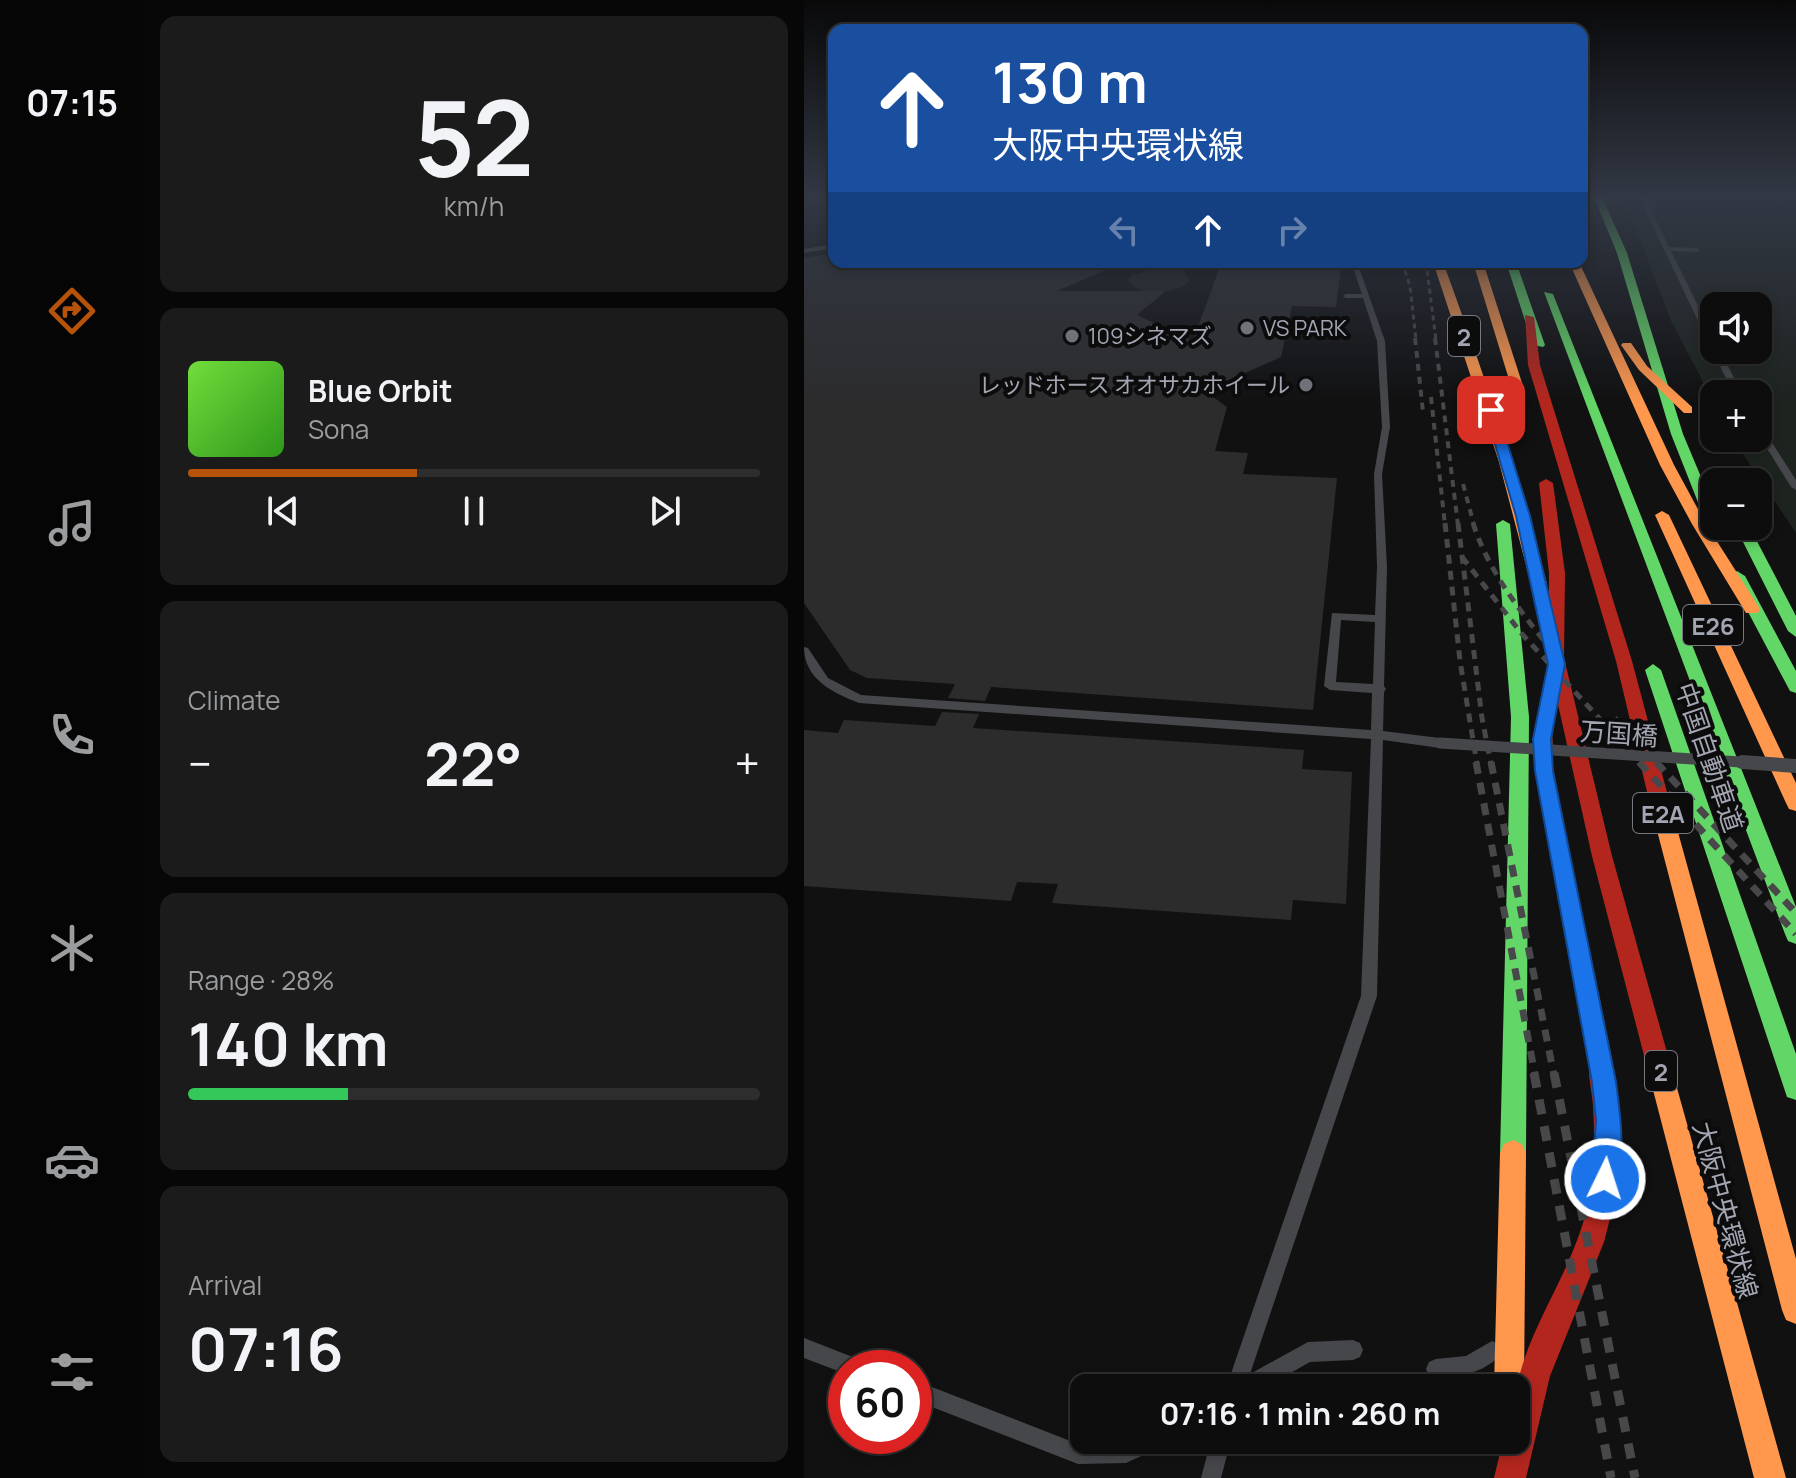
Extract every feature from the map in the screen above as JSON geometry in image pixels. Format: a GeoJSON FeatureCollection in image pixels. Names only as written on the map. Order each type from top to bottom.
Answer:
{"type":"FeatureCollection","features":[{"type":"Feature","properties":{"kind":"main road"},"geometry":{"type":"LineString","coordinates":[[1588,266],[1628,347],[1690,416],[1638,302]]}},
{"type":"Feature","properties":{"kind":"main road"},"geometry":{"type":"LineString","coordinates":[[1626,266],[1661,386],[1700,491]]}},
{"type":"Feature","properties":{"kind":"main road","name":"大阪中央環状線"},"geometry":{"type":"LineString","coordinates":[[1440,268],[1491,410],[1523,516],[1602,856],[1770,1478]]}},
{"type":"Feature","properties":{"kind":"main road"},"geometry":{"type":"LineString","coordinates":[[1480,268],[1522,401]]}},
{"type":"Feature","properties":{"kind":"main road","name":"E2A"},"geometry":{"type":"LineString","coordinates":[[1513,268],[1602,524]]}},
{"type":"Feature","properties":{"kind":"main road"},"geometry":{"type":"LineString","coordinates":[[1577,268],[1667,465],[1796,687]]}},
{"type":"Feature","properties":{"kind":"main road","name":"中国自動車道"},"geometry":{"type":"LineString","coordinates":[[1611,405],[1544,274],[1796,934]]}},
{"type":"Feature","properties":{"kind":"main road","name":"E2A"},"geometry":{"type":"LineString","coordinates":[[1529,317],[1534,365],[1624,661],[1706,983],[1796,1310]]}},
{"type":"Feature","properties":{"kind":"main road"},"geometry":{"type":"LineString","coordinates":[[1491,410],[1515,627],[1520,717],[1509,1374]]}},
{"type":"Feature","properties":{"kind":"main road"},"geometry":{"type":"LineString","coordinates":[[1508,1478],[1529,1392],[1548,1339],[1592,1240],[1607,1160],[1608,1120],[1604,1082],[1544,771],[1542,739],[1556,664],[1557,549],[1540,458]]}},
{"type":"Feature","properties":{"kind":"main road","name":"E26"},"geometry":{"type":"LineString","coordinates":[[1657,503],[1796,803]]}},
{"type":"Feature","properties":{"kind":"main road"},"geometry":{"type":"LineString","coordinates":[[1720,540],[1752,609]]}},
{"type":"Feature","properties":{"kind":"main road"},"geometry":{"type":"LineString","coordinates":[[1749,540],[1796,631]]}},
{"type":"Feature","properties":{"kind":"main road","name":"中国自動車道"},"geometry":{"type":"LineString","coordinates":[[1649,657],[1796,1088]]}},
{"type":"Feature","properties":{"kind":"main road"},"geometry":{"type":"LineString","coordinates":[[1508,1454],[1508,1478]]}},
{"type":"Feature","properties":{"kind":"lane"},"geometry":{"type":"LineString","coordinates":[[1677,266],[1700,316]]}},
{"type":"Feature","properties":{"kind":"lane"},"geometry":{"type":"LineString","coordinates":[[1241,1374],[1369,996],[1380,689],[1382,567],[1378,474],[1386,427],[1381,341],[1356,268]]}},
{"type":"Feature","properties":{"kind":"lane"},"geometry":{"type":"LineString","coordinates":[[1346,296],[1365,296]]}},
{"type":"Feature","properties":{"kind":"lane"},"geometry":{"type":"LineString","coordinates":[[1772,449],[1796,487]]}},
{"type":"Feature","properties":{"kind":"lane"},"geometry":{"type":"LineString","coordinates":[[1379,619],[1336,616],[1330,686],[1380,689]]}},
{"type":"Feature","properties":{"kind":"lane","name":"万国橋"},"geometry":{"type":"LineString","coordinates":[[804,651],[808,664],[824,681],[859,699],[1379,735],[1440,743],[1796,766]]}},
{"type":"Feature","properties":{"kind":"lane"},"geometry":{"type":"LineString","coordinates":[[1436,1369],[1468,1365],[1509,1340]]}},
{"type":"Feature","properties":{"kind":"lane"},"geometry":{"type":"LineString","coordinates":[[804,1348],[828,1357]]}},
{"type":"Feature","properties":{"kind":"lane"},"geometry":{"type":"LineString","coordinates":[[1270,1374],[1308,1352],[1353,1350]]}},
{"type":"Feature","properties":{"kind":"lane"},"geometry":{"type":"LineString","coordinates":[[932,1397],[1070,1451]]}},
{"type":"Feature","properties":{"kind":"lane"},"geometry":{"type":"LineString","coordinates":[[1211,1478],[1217,1454]]}},
{"type":"Feature","properties":{"kind":"shaded area"},"geometry":{"type":"Polygon","coordinates":[[[1650,266],[1796,266],[1796,533],[1772,497],[1772,468],[1752,468],[1741,452],[1772,452],[1772,380],[1702,380],[1671,321],[1650,266]]]}},
{"type":"Feature","properties":{"kind":"shaded area"},"geometry":{"type":"Polygon","coordinates":[[[1156,268],[1171,268],[1184,271],[1190,281],[1176,289],[1149,292],[1133,286],[1128,280],[1132,275],[1156,268]]]}},
{"type":"Feature","properties":{"kind":"building"},"geometry":{"type":"Polygon","coordinates":[[[804,266],[1110,268],[1057,291],[1166,291],[1137,315],[1193,341],[1220,268],[1341,268],[1336,307],[1292,306],[1281,357],[1205,391],[1227,407],[1215,451],[1248,453],[1243,474],[1337,478],[1313,710],[991,687],[985,701],[948,698],[955,684],[867,678],[850,670],[804,603],[804,266]]]}},
{"type":"Feature","properties":{"kind":"building"},"geometry":{"type":"Polygon","coordinates":[[[942,712],[979,714],[973,728],[1304,750],[1302,769],[1352,772],[1346,904],[1293,900],[1291,920],[1052,903],[1058,884],[1017,882],[1011,901],[804,886],[804,730],[838,733],[844,720],[935,726],[942,712]]]}},
{"type":"Feature","properties":{"kind":"railway"},"geometry":{"type":"LineString","coordinates":[[1404,268],[1410,286],[1416,340]]}},
{"type":"Feature","properties":{"kind":"railway"},"geometry":{"type":"LineString","coordinates":[[1427,268],[1436,340]]}},
{"type":"Feature","properties":{"kind":"railway"},"geometry":{"type":"LineString","coordinates":[[1415,338],[1423,412]]}},
{"type":"Feature","properties":{"kind":"railway"},"geometry":{"type":"LineString","coordinates":[[1435,338],[1458,525]]}},
{"type":"Feature","properties":{"kind":"railway"},"geometry":{"type":"LineString","coordinates":[[1431,397],[1445,525]]}},
{"type":"Feature","properties":{"kind":"railway"},"geometry":{"type":"LineString","coordinates":[[1463,484],[1474,525]]}},
{"type":"Feature","properties":{"kind":"railway"},"geometry":{"type":"LineString","coordinates":[[1445,523],[1460,661],[1477,764]]}},
{"type":"Feature","properties":{"kind":"railway"},"geometry":{"type":"LineString","coordinates":[[1458,523],[1462,557]]}},
{"type":"Feature","properties":{"kind":"railway"},"geometry":{"type":"LineString","coordinates":[[1473,523],[1496,573],[1550,648]]}},
{"type":"Feature","properties":{"kind":"railway"},"geometry":{"type":"LineString","coordinates":[[1462,557],[1522,634],[1641,764]]}},
{"type":"Feature","properties":{"kind":"railway"},"geometry":{"type":"LineString","coordinates":[[1462,557],[1482,718],[1491,764]]}},
{"type":"Feature","properties":{"kind":"railway"},"geometry":{"type":"LineString","coordinates":[[1615,718],[1658,764]]}},
{"type":"Feature","properties":{"kind":"railway"},"geometry":{"type":"LineString","coordinates":[[1476,762],[1535,1075]]}},
{"type":"Feature","properties":{"kind":"railway"},"geometry":{"type":"LineString","coordinates":[[1491,762],[1554,1075]]}},
{"type":"Feature","properties":{"kind":"railway"},"geometry":{"type":"LineString","coordinates":[[1639,762],[1796,934]]}},
{"type":"Feature","properties":{"kind":"railway"},"geometry":{"type":"LineString","coordinates":[[1656,762],[1796,913]]}},
{"type":"Feature","properties":{"kind":"railway"},"geometry":{"type":"LineString","coordinates":[[1534,1073],[1611,1478]]}},
{"type":"Feature","properties":{"kind":"railway"},"geometry":{"type":"LineString","coordinates":[[1554,1073],[1635,1478]]}},
{"type":"Feature","properties":{"kind":"traffic: fast"},"geometry":{"type":"LineString","coordinates":[[1626,266],[1677,434],[1700,491]]}},
{"type":"Feature","properties":{"kind":"traffic: fast"},"geometry":{"type":"LineString","coordinates":[[1513,268],[1539,345]]}},
{"type":"Feature","properties":{"kind":"traffic: fast"},"geometry":{"type":"LineString","coordinates":[[1548,294],[1796,934]]}},
{"type":"Feature","properties":{"kind":"traffic: fast"},"geometry":{"type":"LineString","coordinates":[[1503,524],[1520,717],[1513,1153]]}},
{"type":"Feature","properties":{"kind":"traffic: fast"},"geometry":{"type":"LineString","coordinates":[[1749,540],[1796,631]]}},
{"type":"Feature","properties":{"kind":"traffic: fast"},"geometry":{"type":"LineString","coordinates":[[1737,576],[1796,687]]}},
{"type":"Feature","properties":{"kind":"traffic: fast"},"geometry":{"type":"LineString","coordinates":[[1653,670],[1796,1088]]}},
{"type":"Feature","properties":{"kind":"traffic: slow"},"geometry":{"type":"LineString","coordinates":[[1440,268],[1506,462],[1539,584]]}},
{"type":"Feature","properties":{"kind":"traffic: slow"},"geometry":{"type":"LineString","coordinates":[[1480,268],[1517,386]]}},
{"type":"Feature","properties":{"kind":"traffic: slow"},"geometry":{"type":"LineString","coordinates":[[1577,268],[1667,465],[1699,524],[1752,609]]}},
{"type":"Feature","properties":{"kind":"traffic: slow"},"geometry":{"type":"LineString","coordinates":[[1627,345],[1643,368],[1688,410]]}},
{"type":"Feature","properties":{"kind":"traffic: slow"},"geometry":{"type":"LineString","coordinates":[[1662,515],[1796,803]]}},
{"type":"Feature","properties":{"kind":"traffic: slow"},"geometry":{"type":"LineString","coordinates":[[1543,729],[1544,771],[1600,1060]]}},
{"type":"Feature","properties":{"kind":"traffic: slow"},"geometry":{"type":"LineString","coordinates":[[1658,796],[1796,1310]]}},
{"type":"Feature","properties":{"kind":"traffic: slow"},"geometry":{"type":"LineString","coordinates":[[1658,1063],[1770,1478]]}},
{"type":"Feature","properties":{"kind":"traffic: slow"},"geometry":{"type":"LineString","coordinates":[[1509,1374],[1513,1153]]}},
{"type":"Feature","properties":{"kind":"traffic: jam"},"geometry":{"type":"LineString","coordinates":[[1529,317],[1534,365],[1624,661],[1658,796]]}},
{"type":"Feature","properties":{"kind":"traffic: jam"},"geometry":{"type":"LineString","coordinates":[[1546,483],[1557,573],[1556,664]]}},
{"type":"Feature","properties":{"kind":"traffic: jam"},"geometry":{"type":"LineString","coordinates":[[1539,584],[1602,856],[1658,1063]]}},
{"type":"Feature","properties":{"kind":"traffic: jam"},"geometry":{"type":"LineString","coordinates":[[1510,1478],[1541,1360],[1591,1242],[1602,1199],[1607,1128],[1600,1060]]}},
{"type":"Feature","properties":{"kind":"place","name":"VS PARK"},"geometry":{"type":"Point","coordinates":[1247,328]}},
{"type":"Feature","properties":{"kind":"place","name":"109シネマズ"},"geometry":{"type":"Point","coordinates":[1072,336]}},
{"type":"Feature","properties":{"kind":"place","name":"レッドホース オオサカホイール"},"geometry":{"type":"Point","coordinates":[1306,385]}},
{"type":"Feature","properties":{"kind":"route"},"geometry":{"type":"LineString","coordinates":[[1491,410],[1523,516],[1556,664],[1542,739],[1544,771],[1604,1082],[1608,1120],[1605,1179]]}}]}
